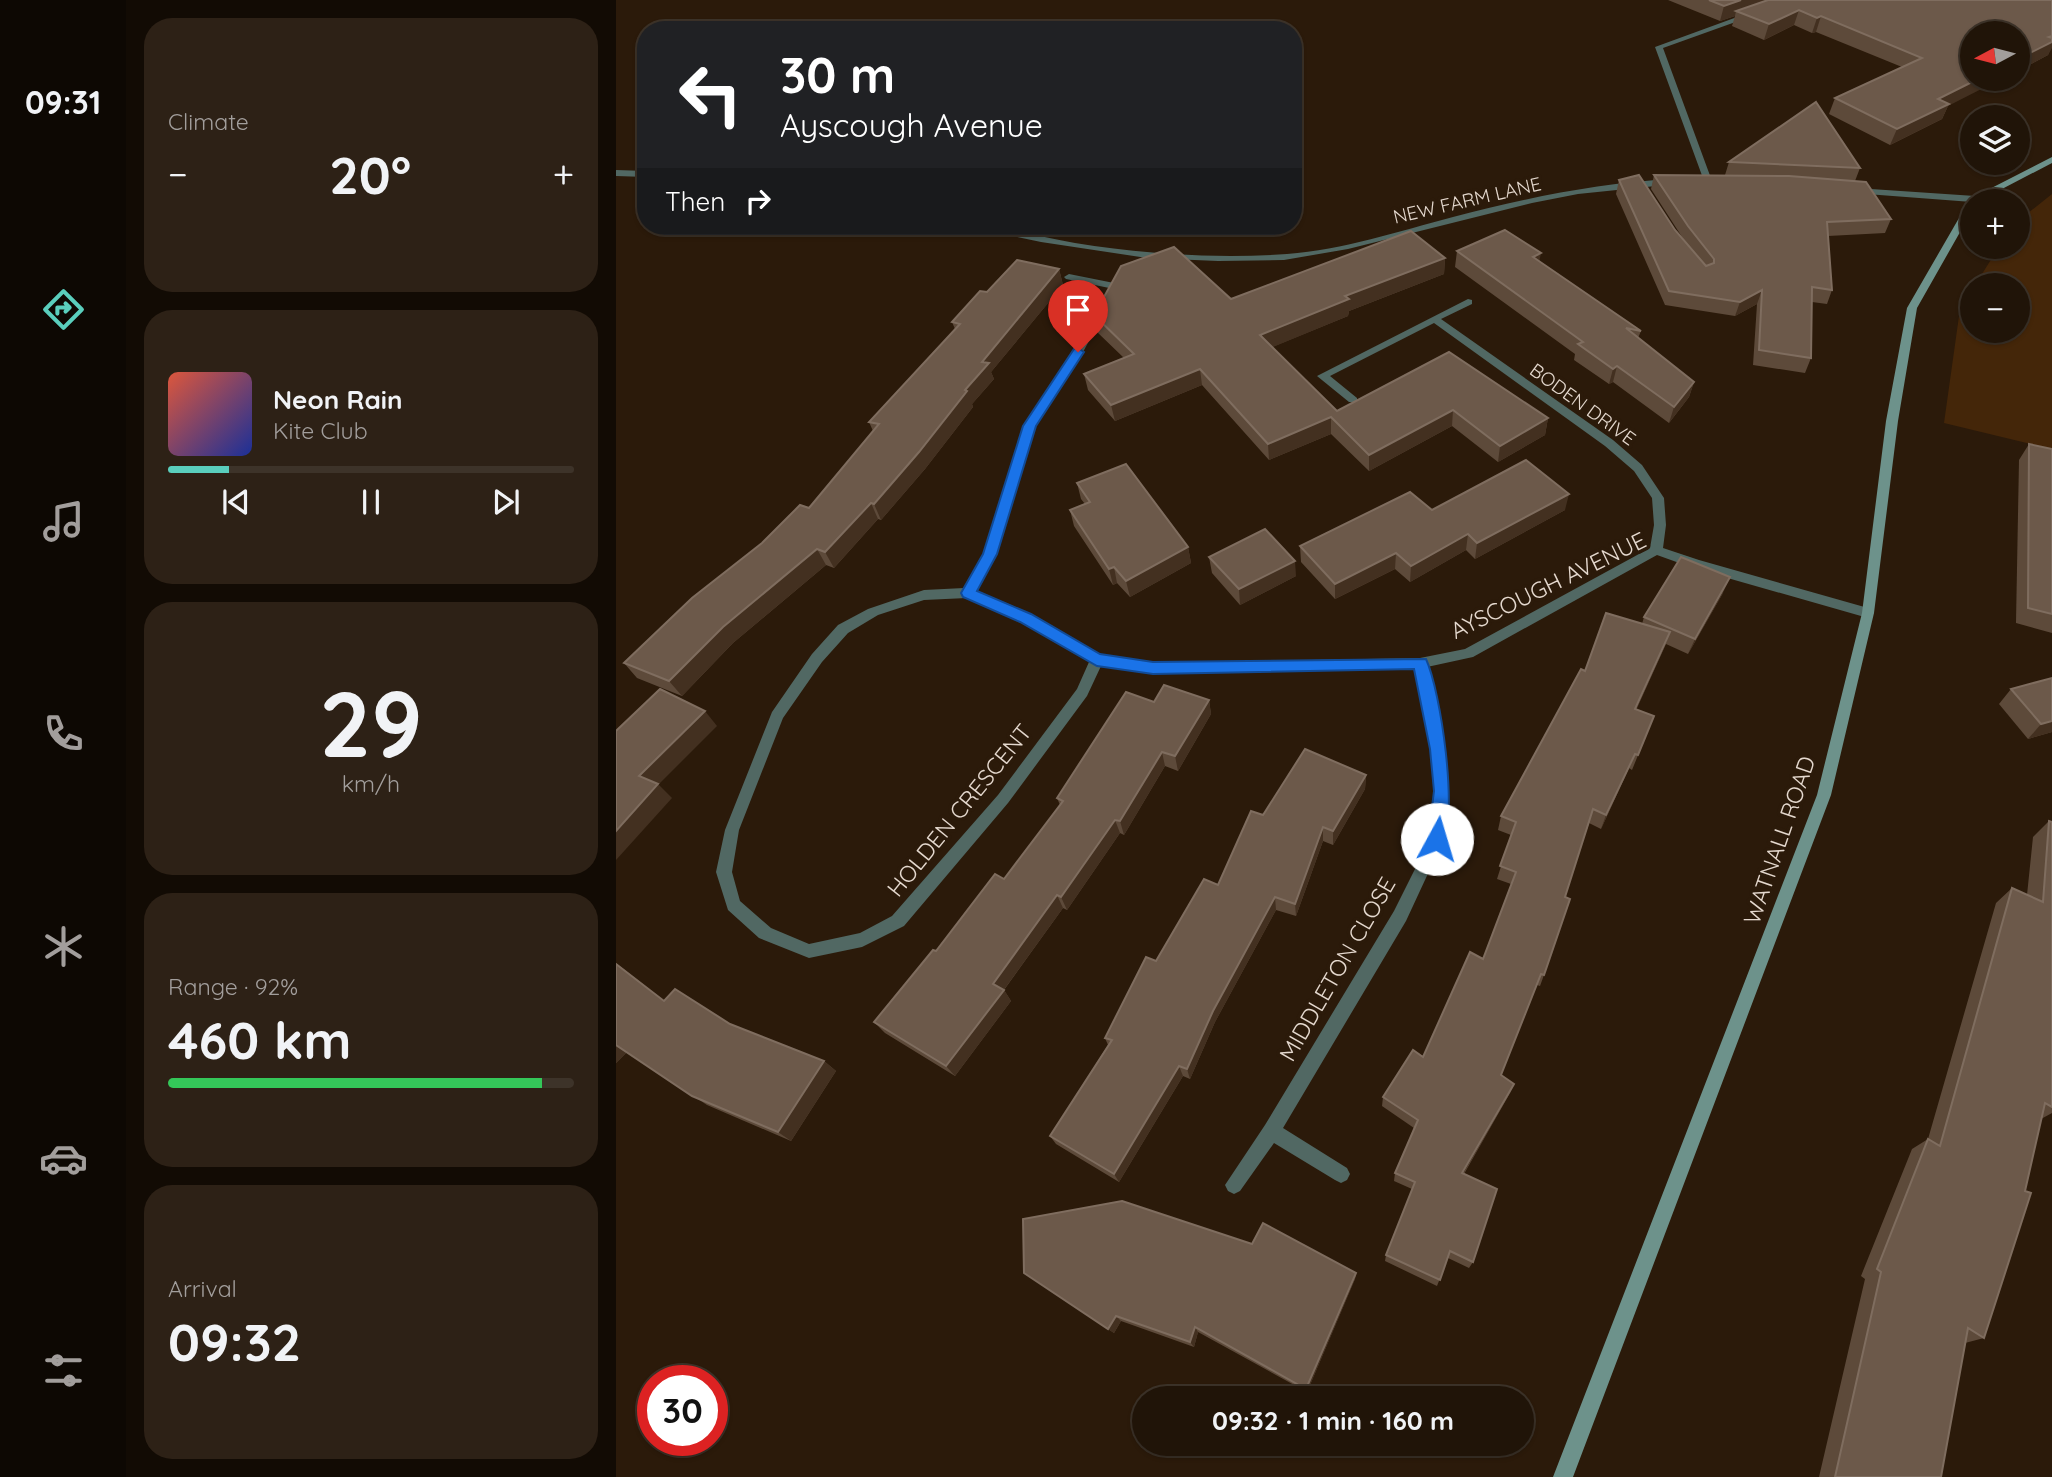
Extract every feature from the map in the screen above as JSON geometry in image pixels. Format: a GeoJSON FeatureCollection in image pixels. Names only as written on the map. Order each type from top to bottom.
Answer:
{"type":"FeatureCollection","features":[{"type":"Feature","properties":{"kind":"main road"},"geometry":{"type":"LineString","coordinates":[[1996,189],[2052,160]]}},
{"type":"Feature","properties":{"kind":"main road","name":"WATNALL ROAD"},"geometry":{"type":"LineString","coordinates":[[1563,1477],[1824,795],[1868,613],[1892,421],[1913,308],[1960,224]]}},
{"type":"Feature","properties":{"kind":"street"},"geometry":{"type":"LineString","coordinates":[[1708,181],[1659,47],[1757,13]]}},
{"type":"Feature","properties":{"kind":"street"},"geometry":{"type":"LineString","coordinates":[[616,173],[637,174]]}},
{"type":"Feature","properties":{"kind":"street"},"geometry":{"type":"LineString","coordinates":[[1694,181],[1721,182]]}},
{"type":"Feature","properties":{"kind":"street"},"geometry":{"type":"LineString","coordinates":[[1639,182],[1646,192]]}},
{"type":"Feature","properties":{"kind":"street","name":"NEW FARM LANE"},"geometry":{"type":"LineString","coordinates":[[1015,235],[1069,246],[1154,256],[1215,259],[1300,256],[1594,187],[1639,182],[1681,182]]}},
{"type":"Feature","properties":{"kind":"street"},"geometry":{"type":"LineString","coordinates":[[1841,190],[1960,200]]}},
{"type":"Feature","properties":{"kind":"street"},"geometry":{"type":"LineString","coordinates":[[968,593],[990,554],[1030,426],[1078,352],[1116,282],[1069,277]]}},
{"type":"Feature","properties":{"kind":"street"},"geometry":{"type":"LineString","coordinates":[[1353,400],[1321,376],[1468,302]]}},
{"type":"Feature","properties":{"kind":"street","name":"BODEN DRIVE"},"geometry":{"type":"LineString","coordinates":[[1434,319],[1609,443],[1638,468],[1658,498],[1660,525],[1656,550]]}},
{"type":"Feature","properties":{"kind":"street","name":"AYSCOUGH AVENUE"},"geometry":{"type":"LineString","coordinates":[[968,593],[1026,618],[1097,660],[1153,668],[1420,663],[1468,653],[1656,550],[1868,613]]}},
{"type":"Feature","properties":{"kind":"street","name":"HOLDEN CRESCENT"},"geometry":{"type":"LineString","coordinates":[[968,593],[924,595],[873,612],[843,629],[817,658],[777,716],[732,830],[724,872],[733,905],[765,933],[809,951],[862,940],[898,921],[1003,799],[1082,692],[1097,660]]}},
{"type":"Feature","properties":{"kind":"street","name":"MIDDLETON CLOSE"},"geometry":{"type":"LineString","coordinates":[[1234,1185],[1271,1130],[1400,916],[1437,839],[1442,791],[1438,749],[1420,663]]}},
{"type":"Feature","properties":{"kind":"street"},"geometry":{"type":"LineString","coordinates":[[1271,1130],[1341,1174]]}},
{"type":"Feature","properties":{"kind":"shaded area"},"geometry":{"type":"Polygon","coordinates":[[[2052,194],[2052,449],[1944,423],[1960,309],[1960,343],[2030,343],[2030,273],[1983,273],[1991,259],[2030,259],[2030,211],[2052,194]]]}},
{"type":"Feature","properties":{"kind":"building"},"geometry":{"type":"Polygon","coordinates":[[[1709,0],[1741,0],[1724,6],[1709,0]]]}},
{"type":"Feature","properties":{"kind":"building"},"geometry":{"type":"Polygon","coordinates":[[[1768,0],[2052,0],[2052,36],[2049,37],[2052,42],[2030,53],[2030,21],[1960,21],[1960,88],[1938,99],[1949,104],[1897,129],[1835,98],[1922,58],[1821,16],[1817,18],[1799,10],[1769,24],[1736,11],[1768,0]]]}},
{"type":"Feature","properties":{"kind":"building"},"geometry":{"type":"Polygon","coordinates":[[[1816,102],[1860,168],[1729,162],[1816,102]]]}},
{"type":"Feature","properties":{"kind":"building"},"geometry":{"type":"Polygon","coordinates":[[[1639,175],[1675,230],[1706,266],[1714,263],[1714,259],[1654,175],[1789,176],[1866,182],[1891,219],[1827,222],[1832,290],[1812,287],[1811,358],[1759,350],[1762,290],[1740,302],[1669,291],[1619,180],[1639,175]]]}},
{"type":"Feature","properties":{"kind":"building"},"geometry":{"type":"Polygon","coordinates":[[[1505,230],[1541,253],[1533,257],[1641,331],[1626,328],[1694,382],[1674,407],[1617,366],[1613,369],[1578,344],[1583,342],[1457,251],[1505,230]]]}},
{"type":"Feature","properties":{"kind":"building"},"geometry":{"type":"Polygon","coordinates":[[[1411,231],[1445,258],[1345,296],[1349,299],[1260,335],[1337,411],[1449,352],[1548,418],[1500,446],[1453,410],[1369,455],[1331,417],[1268,444],[1200,369],[1111,405],[1084,374],[1134,354],[1094,315],[1121,266],[1174,247],[1231,299],[1411,231]]]}},
{"type":"Feature","properties":{"kind":"building"},"geometry":{"type":"Polygon","coordinates":[[[1017,260],[1059,269],[982,362],[989,363],[965,390],[967,391],[919,452],[874,504],[871,503],[825,552],[817,549],[723,627],[669,681],[624,663],[692,598],[762,543],[800,505],[809,508],[879,424],[869,422],[960,324],[952,322],[980,291],[987,292],[1017,260]]]}},
{"type":"Feature","properties":{"kind":"building"},"geometry":{"type":"Polygon","coordinates":[[[2029,444],[2052,449],[2052,614],[2028,608],[2029,444]]]}},
{"type":"Feature","properties":{"kind":"building"},"geometry":{"type":"Polygon","coordinates":[[[1526,460],[1569,494],[1477,543],[1468,534],[1411,566],[1396,553],[1335,584],[1300,546],[1410,492],[1432,510],[1526,460]]]}},
{"type":"Feature","properties":{"kind":"building"},"geometry":{"type":"Polygon","coordinates":[[[1126,464],[1188,547],[1126,581],[1114,567],[1109,569],[1070,510],[1090,502],[1077,483],[1126,464]]]}},
{"type":"Feature","properties":{"kind":"building"},"geometry":{"type":"Polygon","coordinates":[[[1265,529],[1295,561],[1239,589],[1209,557],[1265,529]]]}},
{"type":"Feature","properties":{"kind":"building"},"geometry":{"type":"Polygon","coordinates":[[[1681,557],[1730,577],[1695,639],[1644,617],[1681,557]]]}},
{"type":"Feature","properties":{"kind":"building"},"geometry":{"type":"Polygon","coordinates":[[[1606,613],[1670,632],[1635,709],[1654,716],[1638,755],[1635,754],[1606,815],[1593,809],[1565,897],[1570,899],[1544,975],[1541,974],[1501,1075],[1514,1084],[1462,1173],[1497,1189],[1473,1262],[1450,1251],[1440,1280],[1386,1255],[1415,1182],[1395,1173],[1418,1120],[1383,1097],[1413,1050],[1423,1057],[1470,952],[1483,959],[1516,872],[1500,866],[1516,822],[1501,816],[1581,669],[1585,671],[1606,613]]]}},
{"type":"Feature","properties":{"kind":"building"},"geometry":{"type":"Polygon","coordinates":[[[2052,678],[2052,721],[2041,724],[2011,689],[2052,678]]]}},
{"type":"Feature","properties":{"kind":"building"},"geometry":{"type":"Polygon","coordinates":[[[1164,685],[1209,700],[1175,756],[1162,752],[1120,821],[1115,820],[1061,897],[1057,895],[993,984],[1004,990],[946,1066],[874,1022],[933,950],[936,951],[995,874],[1004,879],[1063,801],[1057,798],[1126,692],[1154,702],[1164,685]]]}},
{"type":"Feature","properties":{"kind":"building"},"geometry":{"type":"Polygon","coordinates":[[[660,689],[705,711],[639,776],[658,784],[616,831],[616,731],[660,689]]]}},
{"type":"Feature","properties":{"kind":"building"},"geometry":{"type":"Polygon","coordinates":[[[1305,749],[1366,775],[1333,831],[1323,827],[1295,904],[1275,897],[1213,1011],[1187,1069],[1179,1066],[1114,1174],[1050,1136],[1112,1040],[1105,1038],[1146,957],[1156,961],[1204,879],[1218,885],[1251,811],[1263,815],[1305,749]]]}},
{"type":"Feature","properties":{"kind":"building"},"geometry":{"type":"Polygon","coordinates":[[[2049,821],[2052,822],[2052,1107],[2045,1103],[2025,1191],[2031,1193],[1984,1338],[1968,1328],[1941,1477],[1835,1477],[1881,1272],[1877,1269],[1928,1139],[1940,1146],[2012,888],[2043,902],[2049,821]]]}},
{"type":"Feature","properties":{"kind":"building"},"geometry":{"type":"Polygon","coordinates":[[[616,964],[664,1001],[675,989],[730,1024],[824,1061],[778,1132],[692,1096],[616,1045],[616,964]]]}},
{"type":"Feature","properties":{"kind":"building"},"geometry":{"type":"Polygon","coordinates":[[[1122,1201],[1252,1244],[1263,1223],[1356,1273],[1307,1386],[1301,1386],[1195,1327],[1190,1342],[1116,1316],[1108,1329],[1024,1273],[1023,1219],[1122,1201]]]}},
{"type":"Feature","properties":{"kind":"route"},"geometry":{"type":"LineString","coordinates":[[1078,352],[1030,426],[990,554],[968,593],[1046,628],[1097,660],[1153,668],[1276,668],[1420,663],[1438,749],[1442,791],[1437,839]]}}]}
